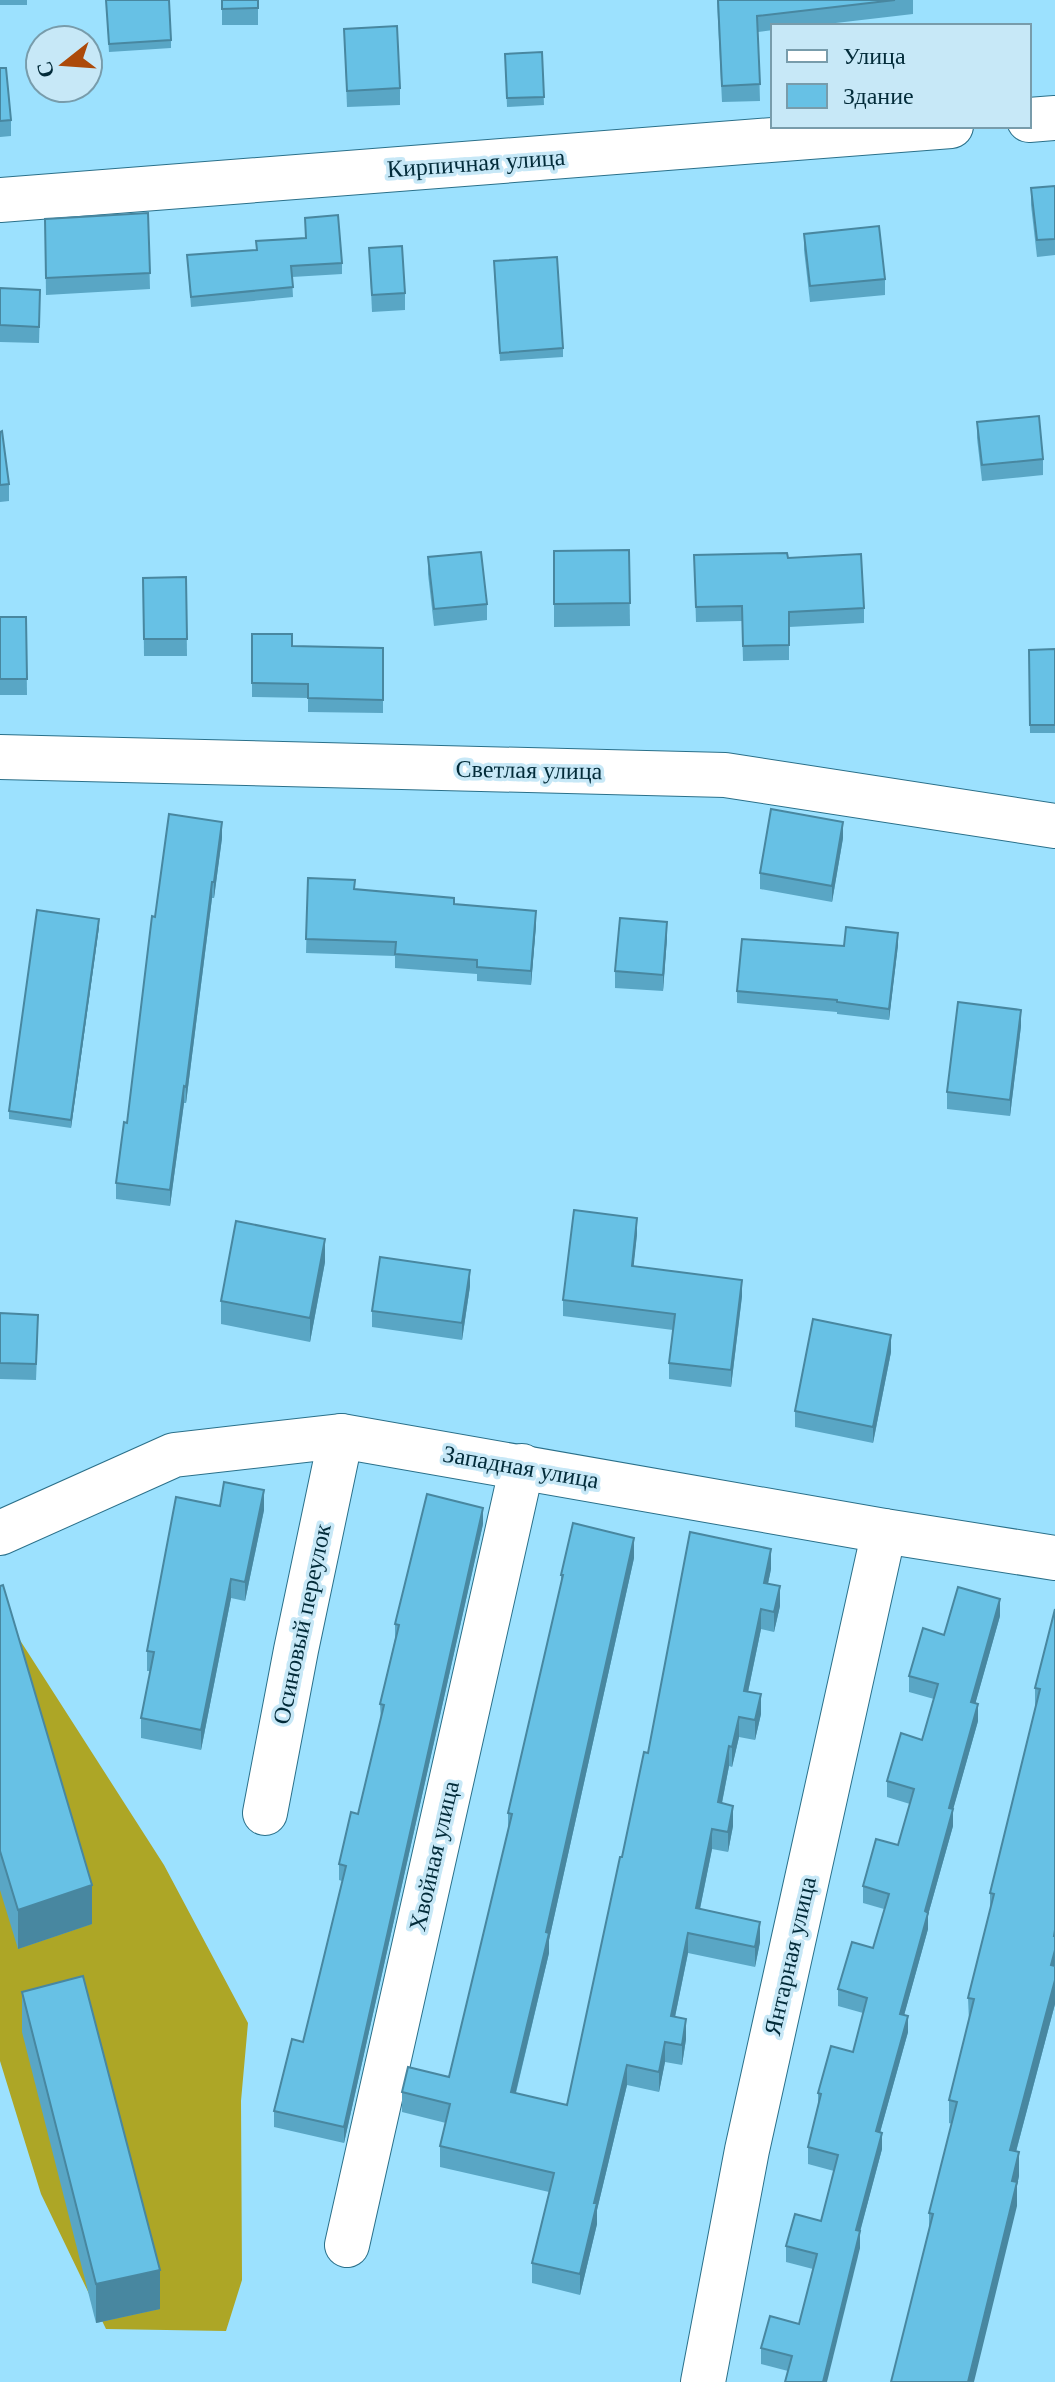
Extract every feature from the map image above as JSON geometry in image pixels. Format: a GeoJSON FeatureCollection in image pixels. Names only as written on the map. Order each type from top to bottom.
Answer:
{"type":"FeatureCollection","features":[{"type":"Feature","properties":{"kind":"street"},"geometry":{"type":"LineString","coordinates":[[1031,120],[1055,118]]}},
{"type":"Feature","properties":{"kind":"street","name":"Кирпичная улица"},"geometry":{"type":"LineString","coordinates":[[0,200],[925,128]]}},
{"type":"Feature","properties":{"kind":"street","name":"Светлая улица"},"geometry":{"type":"LineString","coordinates":[[0,757],[725,775],[1055,826]]}},
{"type":"Feature","properties":{"kind":"street","name":"Западная улица"},"geometry":{"type":"LineString","coordinates":[[0,1533],[174,1455],[341,1436],[1055,1558]]}},
{"type":"Feature","properties":{"kind":"street","name":"Осиновый переулок"},"geometry":{"type":"LineString","coordinates":[[265,1813],[341,1436]]}},
{"type":"Feature","properties":{"kind":"street","name":"Хвойная улица"},"geometry":{"type":"LineString","coordinates":[[347,2245],[522,1466]]}},
{"type":"Feature","properties":{"kind":"street","name":"Янтарная улица"},"geometry":{"type":"LineString","coordinates":[[703,2382],[747,2150],[884,1531]]}},
{"type":"Feature","properties":{"kind":"shaded area"},"geometry":{"type":"Polygon","coordinates":[[[0,1609],[164,1865],[248,2023],[241,2101],[242,2280],[226,2331],[106,2329],[41,2194],[0,2061],[0,1609]]]}},
{"type":"Feature","properties":{"kind":"building"},"geometry":{"type":"Polygon","coordinates":[[[106,0],[169,0],[171,40],[109,44],[106,0]]]}},
{"type":"Feature","properties":{"kind":"building"},"geometry":{"type":"Polygon","coordinates":[[[222,0],[258,0],[258,8],[222,9],[222,0]]]}},
{"type":"Feature","properties":{"kind":"building"},"geometry":{"type":"Polygon","coordinates":[[[718,0],[895,0],[757,16],[760,84],[722,86],[718,0]]]}},
{"type":"Feature","properties":{"kind":"building"},"geometry":{"type":"Polygon","coordinates":[[[397,26],[400,88],[347,91],[344,29],[397,26]]]}},
{"type":"Feature","properties":{"kind":"building"},"geometry":{"type":"Polygon","coordinates":[[[542,52],[544,97],[507,98],[505,54],[542,52]]]}},
{"type":"Feature","properties":{"kind":"building"},"geometry":{"type":"Polygon","coordinates":[[[0,68],[6,68],[11,120],[0,121],[0,68]]]}},
{"type":"Feature","properties":{"kind":"building"},"geometry":{"type":"Polygon","coordinates":[[[1055,186],[1055,239],[1037,240],[1031,188],[1055,186]]]}},
{"type":"Feature","properties":{"kind":"building"},"geometry":{"type":"Polygon","coordinates":[[[148,213],[150,273],[46,278],[45,219],[148,213]]]}},
{"type":"Feature","properties":{"kind":"building"},"geometry":{"type":"Polygon","coordinates":[[[338,215],[342,263],[291,266],[293,287],[191,297],[187,255],[257,250],[256,241],[306,238],[305,218],[338,215]]]}},
{"type":"Feature","properties":{"kind":"building"},"geometry":{"type":"Polygon","coordinates":[[[879,226],[885,279],[810,286],[804,234],[879,226]]]}},
{"type":"Feature","properties":{"kind":"building"},"geometry":{"type":"Polygon","coordinates":[[[402,246],[405,293],[372,295],[369,248],[402,246]]]}},
{"type":"Feature","properties":{"kind":"building"},"geometry":{"type":"Polygon","coordinates":[[[557,257],[563,348],[500,353],[494,261],[557,257]]]}},
{"type":"Feature","properties":{"kind":"building"},"geometry":{"type":"Polygon","coordinates":[[[0,288],[40,290],[39,327],[0,325],[0,288]]]}},
{"type":"Feature","properties":{"kind":"building"},"geometry":{"type":"Polygon","coordinates":[[[1039,416],[1043,459],[982,465],[977,422],[1039,416]]]}},
{"type":"Feature","properties":{"kind":"building"},"geometry":{"type":"Polygon","coordinates":[[[0,432],[9,484],[0,485],[0,432]]]}},
{"type":"Feature","properties":{"kind":"building"},"geometry":{"type":"Polygon","coordinates":[[[629,550],[630,603],[554,604],[554,551],[629,550]]]}},
{"type":"Feature","properties":{"kind":"building"},"geometry":{"type":"Polygon","coordinates":[[[481,552],[487,604],[434,609],[428,557],[481,552]]]}},
{"type":"Feature","properties":{"kind":"building"},"geometry":{"type":"Polygon","coordinates":[[[787,553],[788,558],[861,554],[864,608],[789,612],[789,645],[743,646],[742,606],[696,607],[694,555],[787,553]]]}},
{"type":"Feature","properties":{"kind":"building"},"geometry":{"type":"Polygon","coordinates":[[[186,577],[187,639],[144,639],[143,578],[186,577]]]}},
{"type":"Feature","properties":{"kind":"building"},"geometry":{"type":"Polygon","coordinates":[[[0,617],[26,617],[27,679],[0,679],[0,617]]]}},
{"type":"Feature","properties":{"kind":"building"},"geometry":{"type":"Polygon","coordinates":[[[252,634],[292,634],[292,646],[383,648],[383,700],[308,698],[308,684],[252,683],[252,634]]]}},
{"type":"Feature","properties":{"kind":"building"},"geometry":{"type":"Polygon","coordinates":[[[1055,649],[1055,725],[1030,725],[1029,650],[1055,649]]]}},
{"type":"Feature","properties":{"kind":"building"},"geometry":{"type":"Polygon","coordinates":[[[771,809],[843,822],[832,886],[760,873],[771,809]]]}},
{"type":"Feature","properties":{"kind":"building"},"geometry":{"type":"Polygon","coordinates":[[[169,814],[222,822],[170,1190],[116,1183],[169,814]]]}},
{"type":"Feature","properties":{"kind":"building"},"geometry":{"type":"Polygon","coordinates":[[[308,878],[355,880],[354,889],[454,898],[454,904],[536,911],[531,971],[477,967],[477,960],[395,954],[396,942],[306,939],[308,878]]]}},
{"type":"Feature","properties":{"kind":"building"},"geometry":{"type":"Polygon","coordinates":[[[37,910],[99,919],[71,1120],[9,1111],[37,910]]]}},
{"type":"Feature","properties":{"kind":"building"},"geometry":{"type":"Polygon","coordinates":[[[620,918],[667,922],[663,975],[615,971],[620,918]]]}},
{"type":"Feature","properties":{"kind":"building"},"geometry":{"type":"Polygon","coordinates":[[[846,927],[898,933],[889,1009],[837,1000],[737,991],[742,939],[844,946],[846,927]]]}},
{"type":"Feature","properties":{"kind":"building"},"geometry":{"type":"Polygon","coordinates":[[[958,1002],[1021,1010],[1010,1100],[947,1092],[958,1002]]]}},
{"type":"Feature","properties":{"kind":"building"},"geometry":{"type":"Polygon","coordinates":[[[574,1210],[637,1218],[632,1266],[742,1280],[731,1370],[669,1363],[675,1314],[563,1300],[574,1210]]]}},
{"type":"Feature","properties":{"kind":"building"},"geometry":{"type":"Polygon","coordinates":[[[236,1221],[325,1239],[310,1318],[221,1301],[236,1221]]]}},
{"type":"Feature","properties":{"kind":"building"},"geometry":{"type":"Polygon","coordinates":[[[380,1257],[470,1270],[462,1323],[372,1311],[380,1257]]]}},
{"type":"Feature","properties":{"kind":"building"},"geometry":{"type":"Polygon","coordinates":[[[0,1313],[38,1315],[36,1364],[0,1363],[0,1313]]]}},
{"type":"Feature","properties":{"kind":"building"},"geometry":{"type":"Polygon","coordinates":[[[813,1319],[891,1335],[873,1427],[795,1411],[813,1319]]]}},
{"type":"Feature","properties":{"kind":"building"},"geometry":{"type":"Polygon","coordinates":[[[224,1482],[264,1490],[245,1582],[231,1579],[201,1730],[141,1718],[154,1652],[147,1651],[176,1497],[220,1506],[224,1482]]]}},
{"type":"Feature","properties":{"kind":"building"},"geometry":{"type":"Polygon","coordinates":[[[427,1494],[483,1508],[344,2127],[274,2111],[292,2039],[303,2042],[346,1866],[339,1864],[351,1812],[358,1814],[384,1705],[380,1704],[399,1625],[395,1624],[427,1494]]]}},
{"type":"Feature","properties":{"kind":"building"},"geometry":{"type":"Polygon","coordinates":[[[573,1523],[634,1538],[546,1932],[549,1933],[511,2092],[567,2105],[644,1752],[648,1753],[690,1532],[771,1549],[764,1583],[780,1586],[774,1612],[761,1609],[744,1691],[761,1694],[755,1720],[739,1717],[732,1747],[729,1746],[718,1802],[733,1806],[728,1832],[712,1829],[696,1908],[760,1922],[755,1947],[688,1933],[671,2016],[686,2019],[682,2045],[665,2042],[659,2072],[627,2065],[580,2274],[532,2263],[554,2173],[440,2146],[450,2104],[402,2092],[408,2067],[449,2077],[512,1814],[508,1813],[573,1523]]]}},
{"type":"Feature","properties":{"kind":"building"},"geometry":{"type":"Polygon","coordinates":[[[3,1585],[92,1885],[18,1910],[0,1851],[0,1586],[3,1585]]]}},
{"type":"Feature","properties":{"kind":"building"},"geometry":{"type":"Polygon","coordinates":[[[958,1587],[1000,1599],[971,1702],[978,1704],[949,1808],[953,1809],[900,2014],[908,2016],[876,2131],[882,2133],[856,2230],[860,2231],[823,2382],[785,2382],[792,2356],[761,2348],[770,2316],[799,2324],[817,2254],[786,2246],[795,2214],[821,2221],[838,2155],[808,2147],[821,2094],[818,2093],[831,2046],[853,2052],[867,1998],[838,1989],[852,1942],[873,1948],[889,1894],[863,1886],[876,1839],[898,1845],[914,1789],[887,1781],[901,1733],[922,1740],[938,1684],[909,1676],[923,1628],[944,1635],[958,1587]]]}},
{"type":"Feature","properties":{"kind":"building"},"geometry":{"type":"Polygon","coordinates":[[[1055,1609],[1055,1950],[1051,1965],[1055,1966],[1055,1980],[1010,2150],[1019,2152],[1012,2181],[1017,2182],[968,2382],[891,2382],[957,2102],[949,2100],[974,1999],[968,1998],[994,1894],[990,1893],[1040,1689],[1035,1688],[1055,1609]]]}},
{"type":"Feature","properties":{"kind":"building"},"geometry":{"type":"Polygon","coordinates":[[[83,1976],[160,2270],[96,2284],[22,1992],[83,1976]]]}}]}
